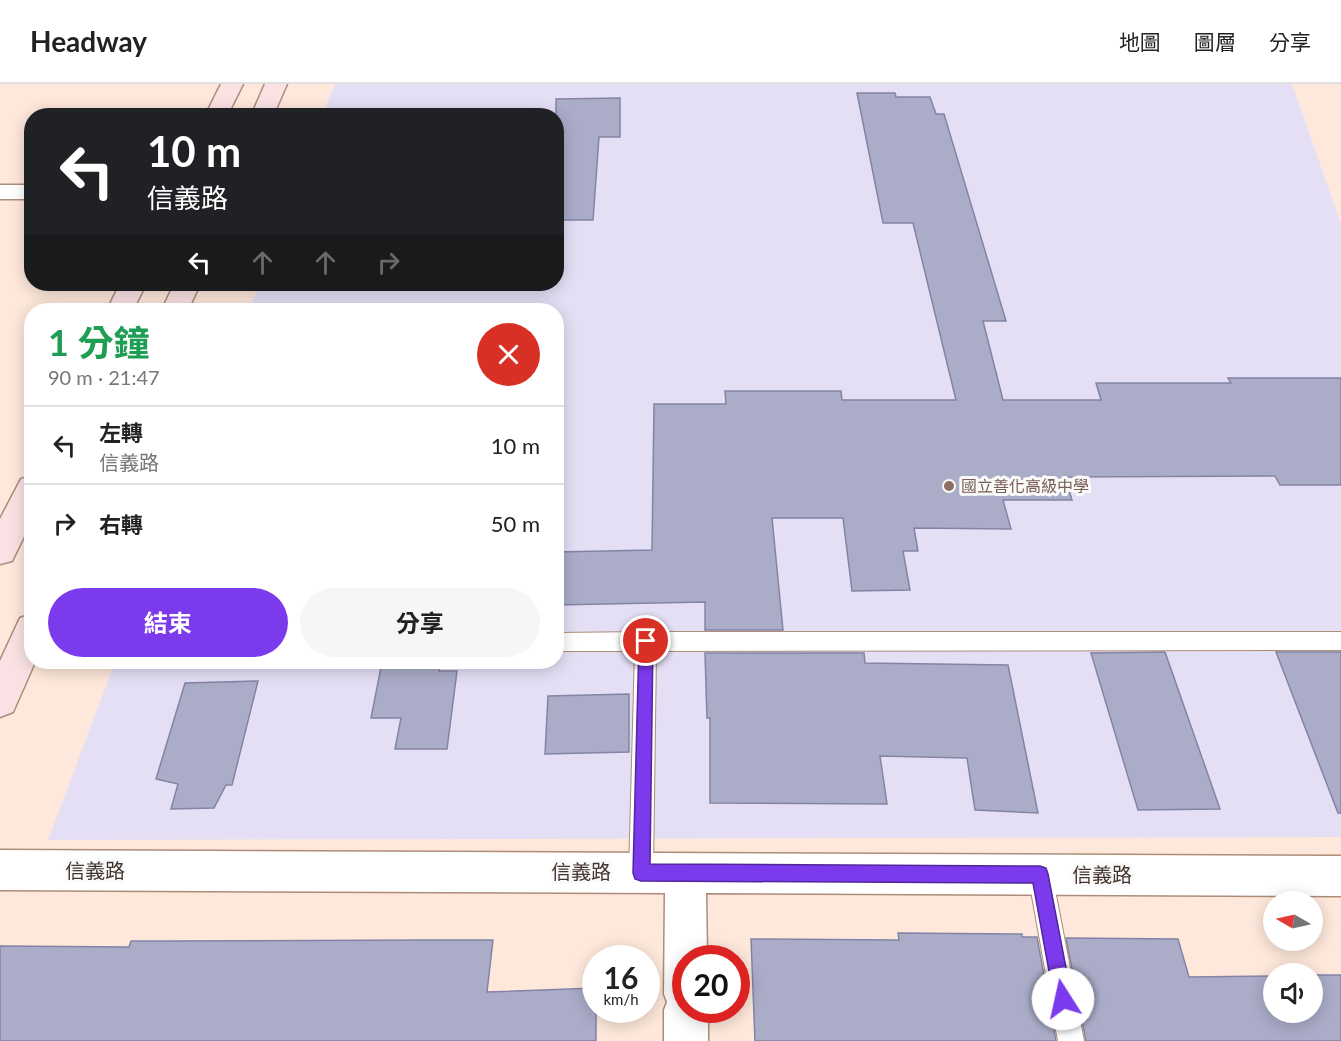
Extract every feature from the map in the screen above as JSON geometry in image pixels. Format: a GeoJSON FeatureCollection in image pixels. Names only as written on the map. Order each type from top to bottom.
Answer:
{"type":"FeatureCollection","features":[{"type":"Feature","properties":{"kind":"main road"},"geometry":{"type":"LineString","coordinates":[[220,108],[232,84]]}},
{"type":"Feature","properties":{"kind":"main road"},"geometry":{"type":"LineString","coordinates":[[266,108],[276,84]]}},
{"type":"Feature","properties":{"kind":"main road"},"geometry":{"type":"LineString","coordinates":[[0,551],[24,504]]}},
{"type":"Feature","properties":{"kind":"main road"},"geometry":{"type":"LineString","coordinates":[[0,699],[24,652]]}},
{"type":"Feature","properties":{"kind":"street"},"geometry":{"type":"LineString","coordinates":[[0,192],[24,192]]}},
{"type":"Feature","properties":{"kind":"street","name":"信義路"},"geometry":{"type":"LineString","coordinates":[[0,870],[1341,876]]}},
{"type":"Feature","properties":{"kind":"street"},"geometry":{"type":"LineString","coordinates":[[685,873],[686,945]]}},
{"type":"Feature","properties":{"kind":"street"},"geometry":{"type":"LineString","coordinates":[[686,1023],[686,1041]]}},
{"type":"Feature","properties":{"kind":"lane"},"geometry":{"type":"LineString","coordinates":[[641,873],[646,641]]}},
{"type":"Feature","properties":{"kind":"lane"},"geometry":{"type":"LineString","coordinates":[[564,642],[1341,641]]}},
{"type":"Feature","properties":{"kind":"lane"},"geometry":{"type":"LineString","coordinates":[[1040,874],[1071,1041]]}},
{"type":"Feature","properties":{"kind":"shaded area","name":"國立善化高級中學"},"geometry":{"type":"Polygon","coordinates":[[[335,84],[1292,84],[1341,224],[1341,837],[48,840],[112,669],[564,669],[564,303],[252,303],[256,291],[564,291],[564,108],[326,108],[335,84]]]}},
{"type":"Feature","properties":{"kind":"building"},"geometry":{"type":"Polygon","coordinates":[[[857,93],[895,93],[896,97],[930,97],[936,114],[944,114],[1006,321],[983,321],[1003,400],[1101,400],[1096,383],[1231,383],[1228,378],[1341,378],[1341,485],[1280,485],[1275,476],[1065,477],[1072,500],[1003,500],[1011,529],[914,528],[918,551],[903,551],[910,590],[852,591],[843,518],[772,518],[783,630],[705,630],[705,602],[564,605],[564,552],[652,550],[654,404],[726,404],[725,391],[841,391],[842,400],[956,400],[913,223],[883,223],[857,93]]]}},
{"type":"Feature","properties":{"kind":"building"},"geometry":{"type":"Polygon","coordinates":[[[620,98],[620,137],[599,137],[593,220],[564,220],[564,108],[556,108],[556,99],[620,98]]]}},
{"type":"Feature","properties":{"kind":"building"},"geometry":{"type":"Polygon","coordinates":[[[1165,652],[1220,809],[1138,810],[1091,653],[1165,652]]]}},
{"type":"Feature","properties":{"kind":"building"},"geometry":{"type":"Polygon","coordinates":[[[1276,652],[1341,652],[1341,813],[1338,813],[1276,652]]]}},
{"type":"Feature","properties":{"kind":"building"},"geometry":{"type":"Polygon","coordinates":[[[705,653],[864,653],[865,663],[1008,665],[1038,813],[975,810],[967,758],[880,756],[887,804],[710,803],[710,718],[707,718],[705,653]]]}},
{"type":"Feature","properties":{"kind":"building"},"geometry":{"type":"Polygon","coordinates":[[[381,669],[457,671],[447,749],[395,749],[401,718],[371,718],[381,669]]]}},
{"type":"Feature","properties":{"kind":"building"},"geometry":{"type":"Polygon","coordinates":[[[258,681],[232,785],[226,785],[214,808],[171,809],[178,784],[156,779],[185,683],[258,681]]]}},
{"type":"Feature","properties":{"kind":"building"},"geometry":{"type":"Polygon","coordinates":[[[629,694],[629,752],[545,754],[548,696],[629,694]]]}},
{"type":"Feature","properties":{"kind":"building"},"geometry":{"type":"Polygon","coordinates":[[[898,933],[1022,934],[1022,937],[1037,937],[1056,1041],[755,1041],[751,939],[899,940],[898,933]]]}},
{"type":"Feature","properties":{"kind":"building"},"geometry":{"type":"Polygon","coordinates":[[[1066,938],[1178,939],[1189,977],[1263,976],[1263,1023],[1323,1023],[1323,975],[1341,975],[1341,1041],[1086,1041],[1066,938]]]}},
{"type":"Feature","properties":{"kind":"building"},"geometry":{"type":"Polygon","coordinates":[[[493,940],[487,992],[582,989],[582,1023],[596,1023],[596,1041],[0,1041],[0,946],[129,947],[131,941],[493,940]]]}},
{"type":"Feature","properties":{"kind":"place","name":"國立善化高級中學"},"geometry":{"type":"Point","coordinates":[949,486]}},
{"type":"Feature","properties":{"kind":"route"},"geometry":{"type":"LineString","coordinates":[[646,641],[641,873],[1040,874],[1063,999]]}}]}
